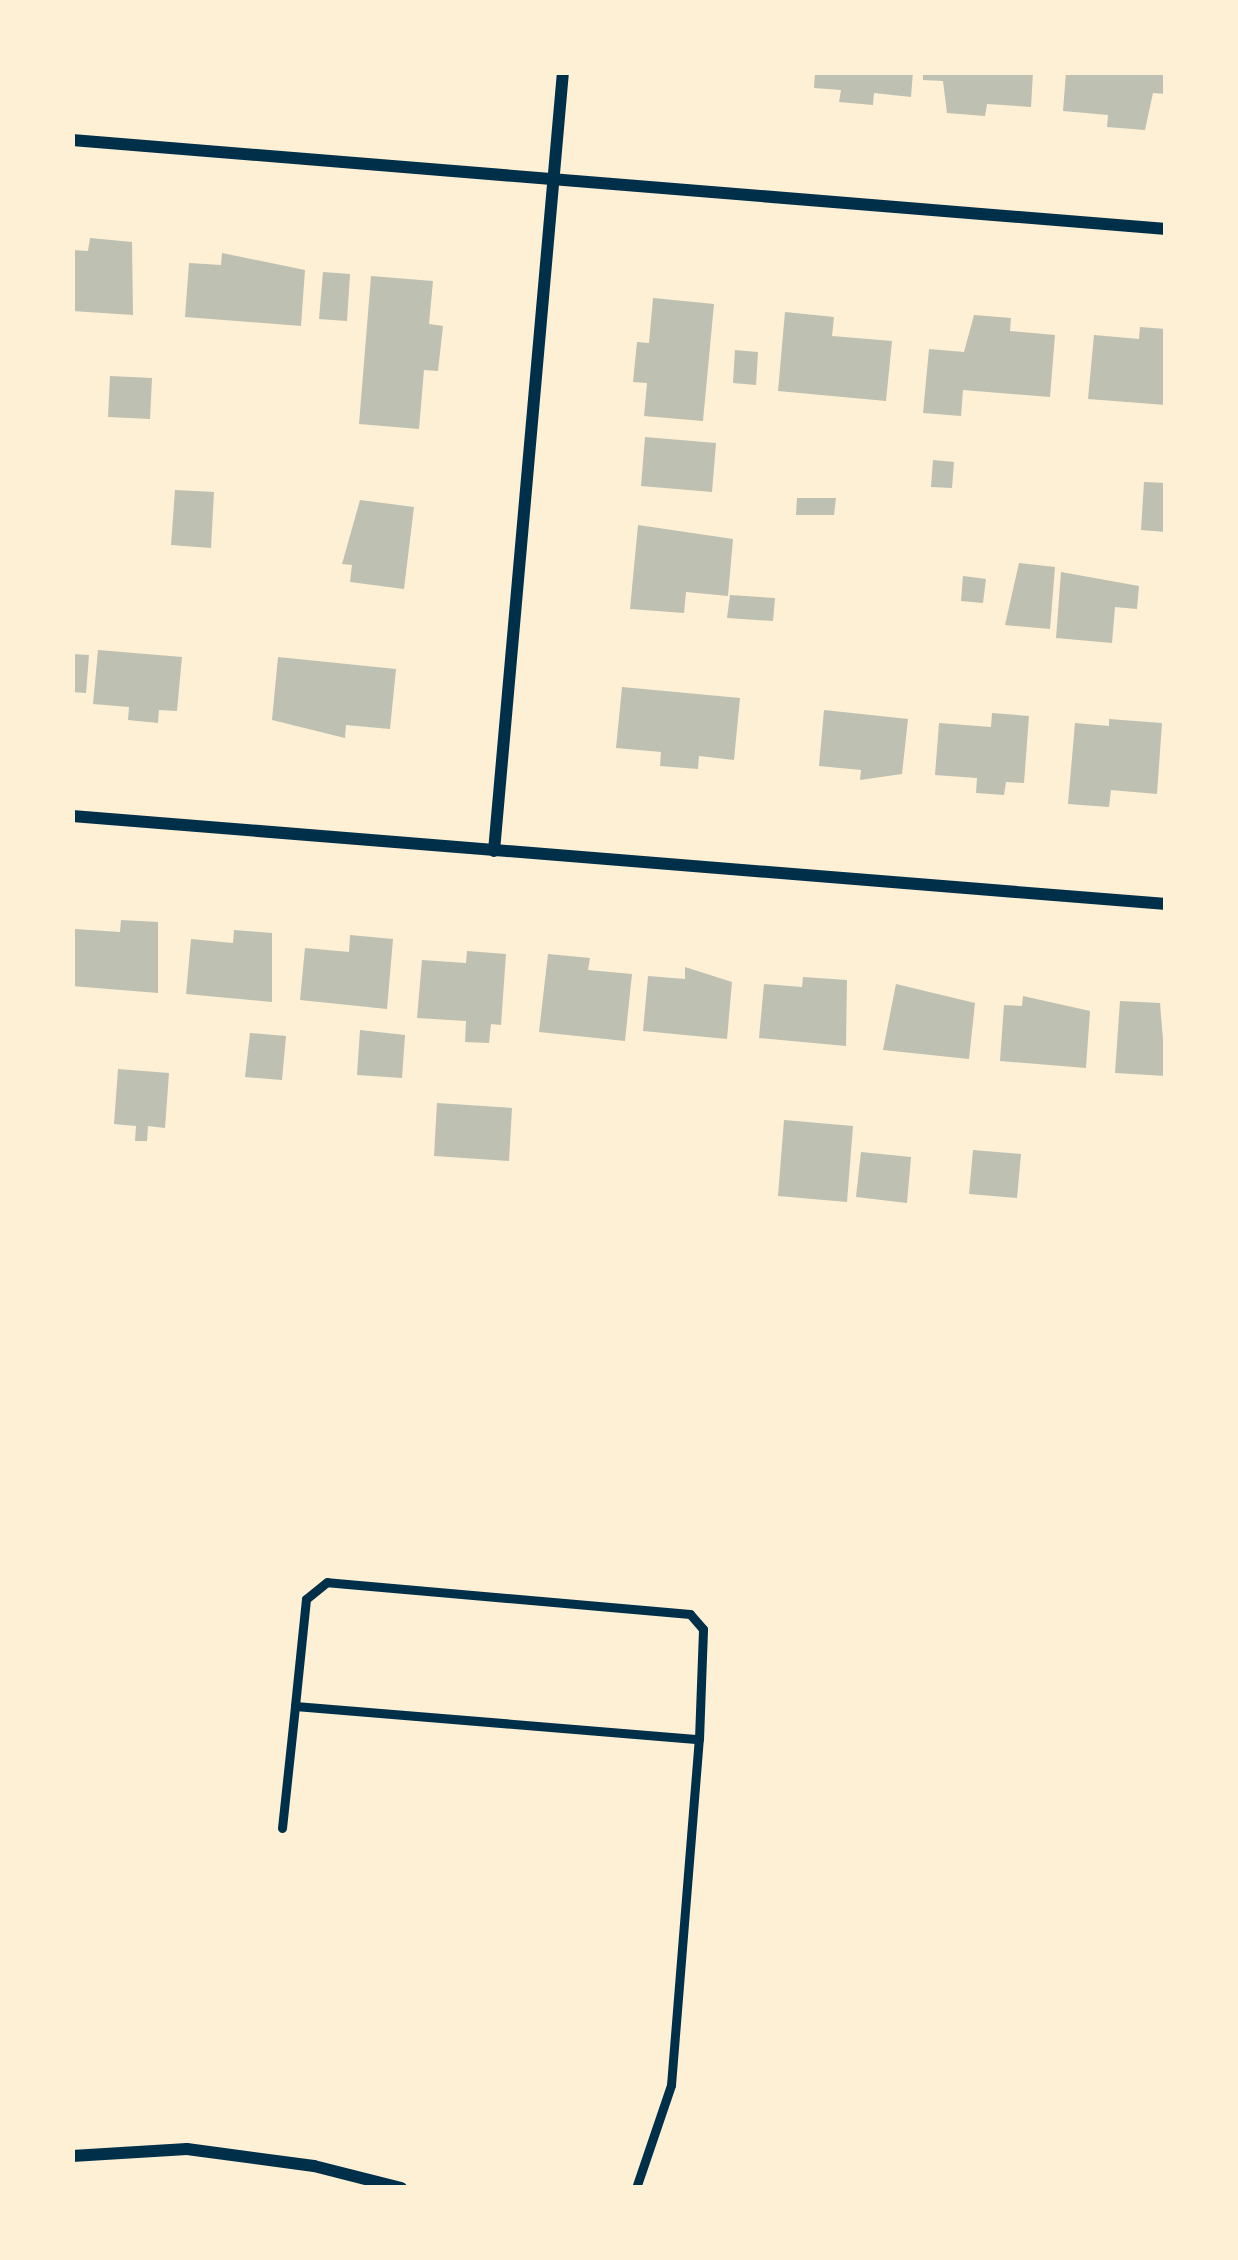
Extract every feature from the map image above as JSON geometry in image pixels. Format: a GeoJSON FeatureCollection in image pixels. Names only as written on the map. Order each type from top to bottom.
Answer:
{"type":"FeatureCollection","features":[{"type":"Feature","properties":{"kind":"street"},"geometry":{"type":"LineString","coordinates":[[494,850],[563,72]]}},
{"type":"Feature","properties":{"kind":"street"},"geometry":{"type":"LineString","coordinates":[[72,140],[1166,230]]}},
{"type":"Feature","properties":{"kind":"street"},"geometry":{"type":"LineString","coordinates":[[72,816],[1166,904]]}},
{"type":"Feature","properties":{"kind":"street"},"geometry":{"type":"LineString","coordinates":[[72,2156],[187,2149],[401,2188]]}},
{"type":"Feature","properties":{"kind":"lane"},"geometry":{"type":"LineString","coordinates":[[282,1828],[306,1599],[327,1582],[690,1614],[703,1629],[699,1739],[671,2085],[635,2188]]}},
{"type":"Feature","properties":{"kind":"lane"},"geometry":{"type":"LineString","coordinates":[[295,1706],[699,1739]]}},
{"type":"Feature","properties":{"kind":"building"},"geometry":{"type":"Polygon","coordinates":[[[815,72],[913,72],[911,97],[874,93],[873,105],[839,102],[841,90],[814,88],[815,72]]]}},
{"type":"Feature","properties":{"kind":"building"},"geometry":{"type":"Polygon","coordinates":[[[923,72],[1033,72],[1031,107],[987,104],[985,116],[947,113],[943,81],[923,80],[923,72]]]}},
{"type":"Feature","properties":{"kind":"building"},"geometry":{"type":"Polygon","coordinates":[[[1066,72],[1166,72],[1166,94],[1153,93],[1145,130],[1107,127],[1108,115],[1063,111],[1066,72]]]}},
{"type":"Feature","properties":{"kind":"building"},"geometry":{"type":"Polygon","coordinates":[[[90,238],[132,242],[133,315],[72,311],[72,250],[88,251],[90,238]]]}},
{"type":"Feature","properties":{"kind":"building"},"geometry":{"type":"Polygon","coordinates":[[[222,253],[305,270],[301,326],[185,317],[189,263],[221,265],[222,253]]]}},
{"type":"Feature","properties":{"kind":"building"},"geometry":{"type":"Polygon","coordinates":[[[323,272],[350,274],[347,321],[319,319],[323,272]]]}},
{"type":"Feature","properties":{"kind":"building"},"geometry":{"type":"Polygon","coordinates":[[[371,276],[433,281],[429,324],[443,326],[438,371],[424,370],[419,429],[359,424],[371,276]]]}},
{"type":"Feature","properties":{"kind":"building"},"geometry":{"type":"Polygon","coordinates":[[[653,298],[714,304],[703,421],[644,416],[647,383],[633,382],[637,342],[649,343],[653,298]]]}},
{"type":"Feature","properties":{"kind":"building"},"geometry":{"type":"Polygon","coordinates":[[[785,312],[834,317],[832,336],[892,341],[886,401],[778,391],[785,312]]]}},
{"type":"Feature","properties":{"kind":"building"},"geometry":{"type":"Polygon","coordinates":[[[974,315],[1011,318],[1010,331],[1055,335],[1050,397],[963,390],[961,416],[923,413],[929,349],[964,352],[974,315]]]}},
{"type":"Feature","properties":{"kind":"building"},"geometry":{"type":"Polygon","coordinates":[[[1140,327],[1166,329],[1166,405],[1088,399],[1094,335],[1139,339],[1140,327]]]}},
{"type":"Feature","properties":{"kind":"building"},"geometry":{"type":"Polygon","coordinates":[[[735,350],[758,352],[756,385],[733,383],[735,350]]]}},
{"type":"Feature","properties":{"kind":"building"},"geometry":{"type":"Polygon","coordinates":[[[110,376],[152,378],[150,419],[108,417],[110,376]]]}},
{"type":"Feature","properties":{"kind":"building"},"geometry":{"type":"Polygon","coordinates":[[[645,437],[716,443],[712,492],[641,486],[645,437]]]}},
{"type":"Feature","properties":{"kind":"building"},"geometry":{"type":"Polygon","coordinates":[[[933,460],[954,462],[952,488],[931,487],[933,460]]]}},
{"type":"Feature","properties":{"kind":"building"},"geometry":{"type":"Polygon","coordinates":[[[1144,482],[1166,483],[1166,532],[1141,530],[1144,482]]]}},
{"type":"Feature","properties":{"kind":"building"},"geometry":{"type":"Polygon","coordinates":[[[175,490],[214,492],[211,548],[171,545],[175,490]]]}},
{"type":"Feature","properties":{"kind":"building"},"geometry":{"type":"Polygon","coordinates":[[[797,498],[836,498],[834,515],[796,515],[797,498]]]}},
{"type":"Feature","properties":{"kind":"building"},"geometry":{"type":"Polygon","coordinates":[[[360,500],[414,507],[404,589],[350,582],[352,565],[342,564],[360,500]]]}},
{"type":"Feature","properties":{"kind":"building"},"geometry":{"type":"Polygon","coordinates":[[[638,525],[733,539],[728,596],[686,592],[684,613],[630,609],[638,525]]]}},
{"type":"Feature","properties":{"kind":"building"},"geometry":{"type":"Polygon","coordinates":[[[1019,563],[1055,567],[1050,629],[1005,625],[1019,563]]]}},
{"type":"Feature","properties":{"kind":"building"},"geometry":{"type":"Polygon","coordinates":[[[1061,572],[1139,586],[1137,609],[1115,607],[1112,643],[1056,638],[1061,572]]]}},
{"type":"Feature","properties":{"kind":"building"},"geometry":{"type":"Polygon","coordinates":[[[963,576],[986,579],[983,603],[961,601],[963,576]]]}},
{"type":"Feature","properties":{"kind":"building"},"geometry":{"type":"Polygon","coordinates":[[[730,595],[775,598],[773,621],[727,618],[730,595]]]}},
{"type":"Feature","properties":{"kind":"building"},"geometry":{"type":"Polygon","coordinates":[[[98,650],[182,657],[177,711],[159,710],[158,723],[128,720],[129,707],[93,704],[98,650]]]}},
{"type":"Feature","properties":{"kind":"building"},"geometry":{"type":"Polygon","coordinates":[[[72,654],[89,655],[86,693],[72,692],[72,654]]]}},
{"type":"Feature","properties":{"kind":"building"},"geometry":{"type":"Polygon","coordinates":[[[278,657],[396,669],[390,729],[346,725],[345,738],[272,720],[278,657]]]}},
{"type":"Feature","properties":{"kind":"building"},"geometry":{"type":"Polygon","coordinates":[[[622,687],[740,698],[734,760],[699,756],[698,769],[660,766],[661,752],[616,748],[622,687]]]}},
{"type":"Feature","properties":{"kind":"building"},"geometry":{"type":"Polygon","coordinates":[[[824,710],[908,719],[902,774],[860,780],[861,770],[819,766],[824,710]]]}},
{"type":"Feature","properties":{"kind":"building"},"geometry":{"type":"Polygon","coordinates":[[[992,713],[1029,716],[1024,783],[1006,782],[1004,795],[976,793],[977,778],[935,775],[939,723],[991,727],[992,713]]]}},
{"type":"Feature","properties":{"kind":"building"},"geometry":{"type":"Polygon","coordinates":[[[1109,719],[1162,723],[1157,794],[1111,790],[1109,807],[1068,804],[1075,723],[1109,726],[1109,719]]]}},
{"type":"Feature","properties":{"kind":"building"},"geometry":{"type":"Polygon","coordinates":[[[121,920],[158,922],[158,993],[72,986],[75,929],[120,932],[121,920]]]}},
{"type":"Feature","properties":{"kind":"building"},"geometry":{"type":"Polygon","coordinates":[[[234,930],[272,933],[272,1002],[186,994],[191,939],[233,943],[234,930]]]}},
{"type":"Feature","properties":{"kind":"building"},"geometry":{"type":"Polygon","coordinates":[[[350,935],[393,939],[387,1009],[300,1000],[305,948],[349,952],[350,935]]]}},
{"type":"Feature","properties":{"kind":"building"},"geometry":{"type":"Polygon","coordinates":[[[467,951],[506,954],[501,1025],[491,1024],[489,1043],[465,1042],[466,1021],[417,1018],[422,960],[466,963],[467,951]]]}},
{"type":"Feature","properties":{"kind":"building"},"geometry":{"type":"Polygon","coordinates":[[[548,954],[590,958],[588,970],[632,974],[625,1041],[539,1032],[548,954]]]}},
{"type":"Feature","properties":{"kind":"building"},"geometry":{"type":"Polygon","coordinates":[[[685,967],[732,982],[727,1039],[643,1031],[648,976],[685,979],[685,967]]]}},
{"type":"Feature","properties":{"kind":"building"},"geometry":{"type":"Polygon","coordinates":[[[803,977],[847,980],[846,1046],[759,1038],[764,984],[802,987],[803,977]]]}},
{"type":"Feature","properties":{"kind":"building"},"geometry":{"type":"Polygon","coordinates":[[[896,984],[975,1003],[969,1059],[883,1050],[896,984]]]}},
{"type":"Feature","properties":{"kind":"building"},"geometry":{"type":"Polygon","coordinates":[[[1023,996],[1090,1011],[1086,1068],[1000,1061],[1004,1005],[1022,1006],[1023,996]]]}},
{"type":"Feature","properties":{"kind":"building"},"geometry":{"type":"Polygon","coordinates":[[[1120,1001],[1160,1003],[1166,1076],[1115,1073],[1120,1001]]]}},
{"type":"Feature","properties":{"kind":"building"},"geometry":{"type":"Polygon","coordinates":[[[360,1030],[405,1035],[402,1078],[357,1075],[360,1030]]]}},
{"type":"Feature","properties":{"kind":"building"},"geometry":{"type":"Polygon","coordinates":[[[250,1033],[286,1036],[282,1080],[245,1077],[250,1033]]]}},
{"type":"Feature","properties":{"kind":"building"},"geometry":{"type":"Polygon","coordinates":[[[118,1069],[169,1073],[165,1128],[148,1126],[147,1141],[135,1141],[136,1126],[114,1124],[118,1069]]]}},
{"type":"Feature","properties":{"kind":"building"},"geometry":{"type":"Polygon","coordinates":[[[437,1103],[512,1108],[509,1161],[434,1156],[437,1103]]]}},
{"type":"Feature","properties":{"kind":"building"},"geometry":{"type":"Polygon","coordinates":[[[784,1120],[853,1126],[847,1202],[778,1196],[784,1120]]]}},
{"type":"Feature","properties":{"kind":"building"},"geometry":{"type":"Polygon","coordinates":[[[973,1150],[1021,1154],[1017,1198],[969,1194],[973,1150]]]}},
{"type":"Feature","properties":{"kind":"building"},"geometry":{"type":"Polygon","coordinates":[[[861,1152],[911,1157],[907,1203],[856,1197],[861,1152]]]}}]}
